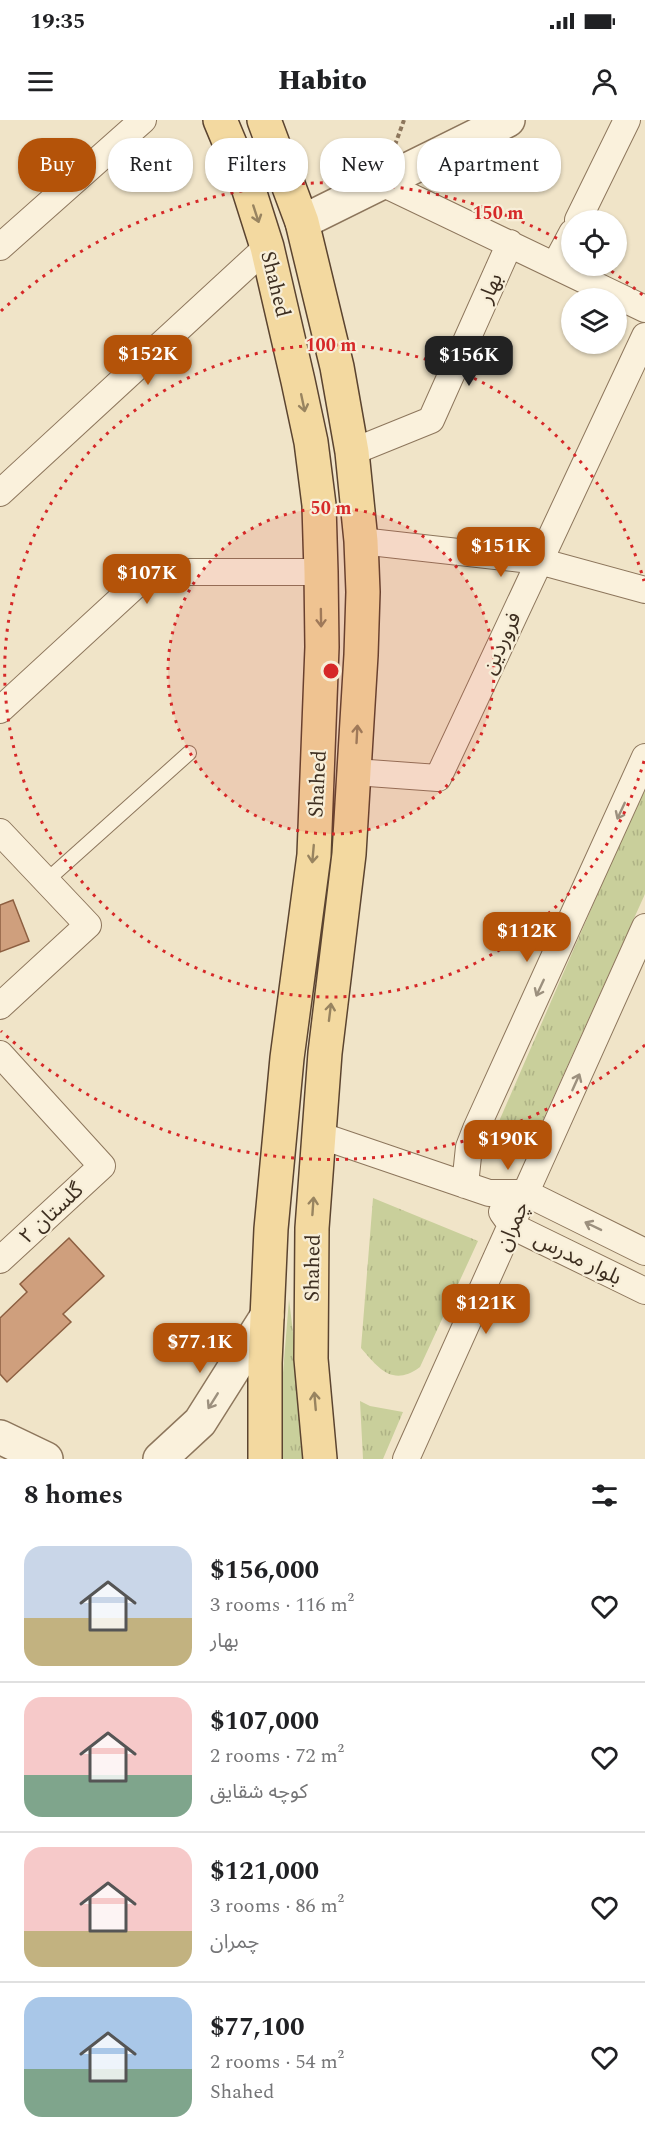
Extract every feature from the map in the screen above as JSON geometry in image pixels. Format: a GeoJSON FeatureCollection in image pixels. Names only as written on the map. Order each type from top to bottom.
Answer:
{"type":"FeatureCollection","features":[{"type":"Feature","properties":{"kind":"main road","name":"Shahed"},"geometry":{"type":"LineString","coordinates":[[220,120],[248,187],[267,247],[311,442],[319,505],[321,658],[314,855],[286,1070],[271,1229],[265,1363],[266,1459]]}},
{"type":"Feature","properties":{"kind":"main road","name":"Shahed"},"geometry":{"type":"LineString","coordinates":[[264,120],[302,222],[337,367],[352,452],[361,541],[363,592],[350,854],[325,1053],[312,1228],[311,1359],[320,1459]]}},
{"type":"Feature","properties":{"kind":"street"},"geometry":{"type":"LineString","coordinates":[[0,247],[143,120]]}},
{"type":"Feature","properties":{"kind":"street"},"geometry":{"type":"LineString","coordinates":[[405,172],[508,120]]}},
{"type":"Feature","properties":{"kind":"street"},"geometry":{"type":"LineString","coordinates":[[583,210],[627,120]]}},
{"type":"Feature","properties":{"kind":"street"},"geometry":{"type":"LineString","coordinates":[[302,222],[364,192]]}},
{"type":"Feature","properties":{"kind":"street"},"geometry":{"type":"LineString","coordinates":[[401,192],[645,309]]}},
{"type":"Feature","properties":{"kind":"street","name":"بهار"},"geometry":{"type":"LineString","coordinates":[[352,452],[430,420],[510,243]]}},
{"type":"Feature","properties":{"kind":"street"},"geometry":{"type":"LineString","coordinates":[[0,493],[267,247]]}},
{"type":"Feature","properties":{"kind":"street"},"geometry":{"type":"LineString","coordinates":[[555,265],[561,254]]}},
{"type":"Feature","properties":{"kind":"street","name":"فروردین"},"geometry":{"type":"LineString","coordinates":[[355,772],[438,778],[645,336]]}},
{"type":"Feature","properties":{"kind":"street"},"geometry":{"type":"LineString","coordinates":[[361,541],[539,561],[645,590]]}},
{"type":"Feature","properties":{"kind":"street"},"geometry":{"type":"LineString","coordinates":[[0,710],[150,572],[321,572]]}},
{"type":"Feature","properties":{"kind":"street"},"geometry":{"type":"LineString","coordinates":[[512,1226],[477,1189],[469,1147],[645,758]]}},
{"type":"Feature","properties":{"kind":"street"},"geometry":{"type":"LineString","coordinates":[[0,832],[88,926],[0,1006]]}},
{"type":"Feature","properties":{"kind":"street","name":"چمران"},"geometry":{"type":"LineString","coordinates":[[406,1459],[645,927]]}},
{"type":"Feature","properties":{"kind":"street","name":"گلستان ۲"},"geometry":{"type":"LineString","coordinates":[[0,1054],[102,1166],[0,1260]]}},
{"type":"Feature","properties":{"kind":"street","name":"بلوار مدرس"},"geometry":{"type":"LineString","coordinates":[[319,1135],[477,1189],[526,1193],[645,1252]]}},
{"type":"Feature","properties":{"kind":"street","name":"بلوار مدرس"},"geometry":{"type":"LineString","coordinates":[[512,1226],[645,1291]]}},
{"type":"Feature","properties":{"kind":"street"},"geometry":{"type":"LineString","coordinates":[[160,1459],[200,1422],[267,1316]]}},
{"type":"Feature","properties":{"kind":"street"},"geometry":{"type":"LineString","coordinates":[[0,1437],[40,1458]]}},
{"type":"Feature","properties":{"kind":"lane"},"geometry":{"type":"LineString","coordinates":[[46,881],[189,753]]}},
{"type":"Feature","properties":{"kind":"green space"},"geometry":{"type":"Polygon","coordinates":[[[645,785],[645,894],[533,1142],[522,1153],[512,1156],[503,1151],[494,1139],[497,1126],[645,785]]]}},
{"type":"Feature","properties":{"kind":"green space"},"geometry":{"type":"Polygon","coordinates":[[[373,1198],[478,1241],[420,1367],[402,1375],[394,1375],[380,1369],[361,1348],[373,1198]]]}},
{"type":"Feature","properties":{"kind":"green space"},"geometry":{"type":"Polygon","coordinates":[[[289,1299],[308,1459],[276,1459],[289,1299]]]}},
{"type":"Feature","properties":{"kind":"green space"},"geometry":{"type":"Polygon","coordinates":[[[360,1401],[370,1406],[403,1412],[383,1459],[363,1459],[360,1401]]]}},
{"type":"Feature","properties":{"kind":"building"},"geometry":{"type":"Polygon","coordinates":[[[13,900],[29,941],[0,952],[0,905],[13,900]]]}},
{"type":"Feature","properties":{"kind":"building"},"geometry":{"type":"Polygon","coordinates":[[[69,1238],[104,1276],[63,1314],[71,1322],[7,1382],[0,1374],[0,1318],[27,1292],[20,1284],[69,1238]]]}}]}
